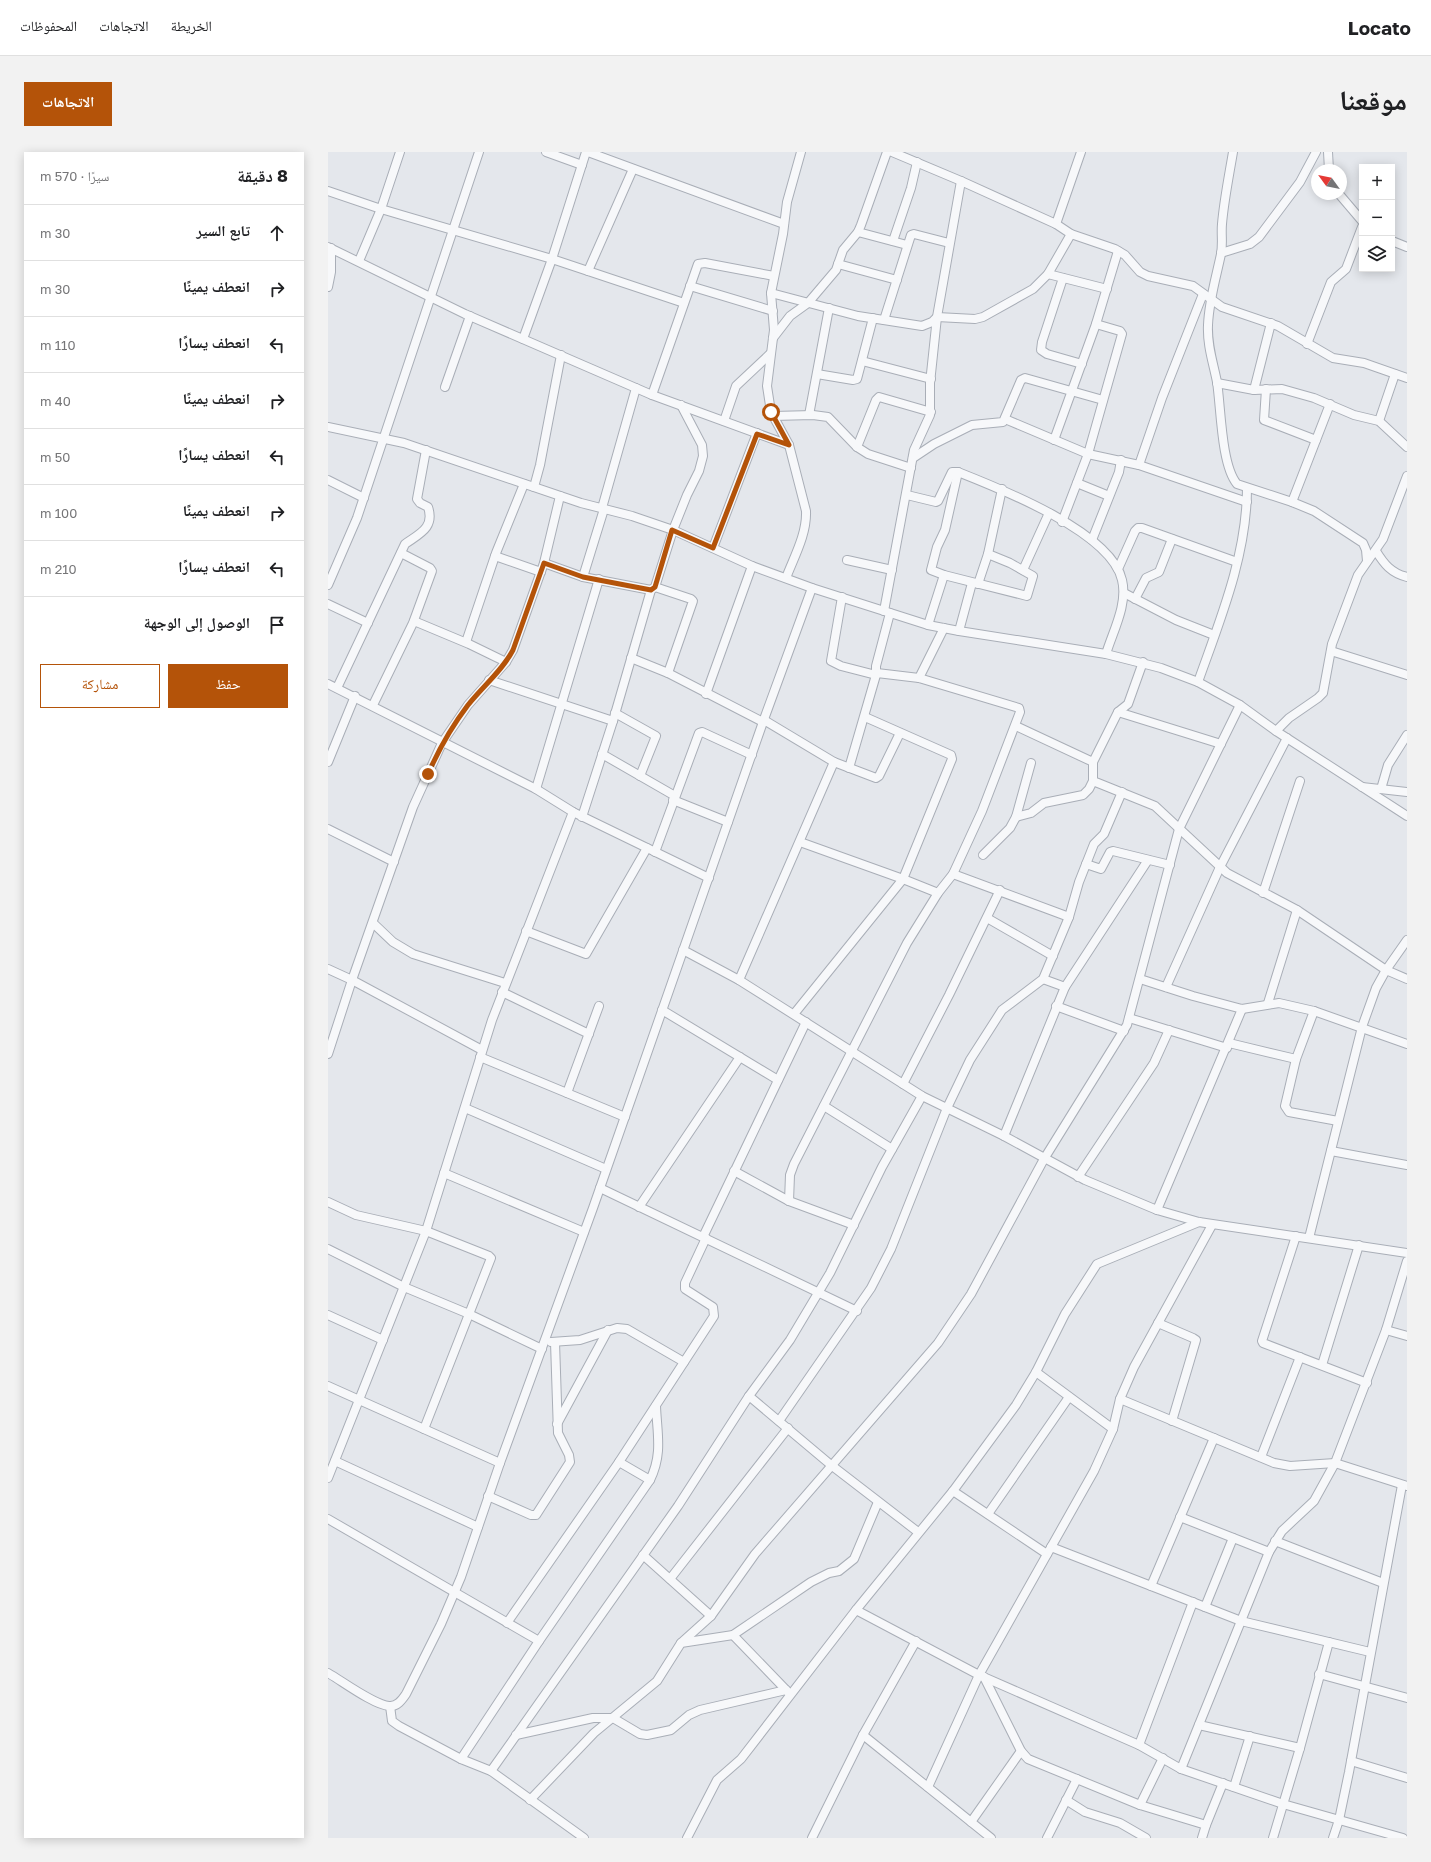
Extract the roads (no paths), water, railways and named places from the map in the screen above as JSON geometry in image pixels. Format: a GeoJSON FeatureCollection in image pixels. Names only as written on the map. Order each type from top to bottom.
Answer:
{"type":"FeatureCollection","features":[{"type":"Feature","properties":{"kind":"street"},"geometry":{"type":"LineString","coordinates":[[359,261],[381,209],[400,152]]}},
{"type":"Feature","properties":{"kind":"street"},"geometry":{"type":"LineString","coordinates":[[328,585],[364,498],[382,439],[479,152]]}},
{"type":"Feature","properties":{"kind":"street"},"geometry":{"type":"LineString","coordinates":[[546,152],[582,165]]}},
{"type":"Feature","properties":{"kind":"street"},"geometry":{"type":"LineString","coordinates":[[523,339],[552,259],[587,152],[784,224]]}},
{"type":"Feature","properties":{"kind":"street"},"geometry":{"type":"LineString","coordinates":[[786,578],[806,521],[803,498],[789,445],[773,416],[767,395],[772,339],[773,312],[771,293],[787,202],[801,152]]}},
{"type":"Feature","properties":{"kind":"street"},"geometry":{"type":"LineString","coordinates":[[772,339],[790,316],[808,303],[838,264],[843,250],[858,232],[887,152]]}},
{"type":"Feature","properties":{"kind":"street"},"geometry":{"type":"LineString","coordinates":[[892,152],[961,180],[1056,224],[1071,234],[1118,251],[1140,272],[1148,276],[1182,282],[1193,286],[1210,300],[1233,312],[1271,323],[1288,330],[1307,344],[1333,358],[1364,363],[1407,378]]}},
{"type":"Feature","properties":{"kind":"street"},"geometry":{"type":"LineString","coordinates":[[1056,224],[1081,152]]}},
{"type":"Feature","properties":{"kind":"street"},"geometry":{"type":"LineString","coordinates":[[1233,152],[1222,225],[1223,238],[1221,253],[1210,300],[1208,338],[1217,383],[1219,417],[1230,472],[1237,484],[1292,502],[1314,511],[1356,538],[1363,543],[1366,550],[1367,561]]}},
{"type":"Feature","properties":{"kind":"street"},"geometry":{"type":"LineString","coordinates":[[1221,253],[1250,244],[1259,237],[1300,182],[1316,152]]}},
{"type":"Feature","properties":{"kind":"street"},"geometry":{"type":"LineString","coordinates":[[1328,152],[1329,164]]}},
{"type":"Feature","properties":{"kind":"street"},"geometry":{"type":"LineString","coordinates":[[893,241],[911,188],[917,162]]}},
{"type":"Feature","properties":{"kind":"street"},"geometry":{"type":"LineString","coordinates":[[588,271],[633,168]]}},
{"type":"Feature","properties":{"kind":"street"},"geometry":{"type":"LineString","coordinates":[[849,768],[877,674],[876,666],[887,612],[892,570],[913,458],[917,444],[928,423],[937,317],[961,180]]}},
{"type":"Feature","properties":{"kind":"street"},"geometry":{"type":"LineString","coordinates":[[328,191],[453,231],[552,259],[684,303]]}},
{"type":"Feature","properties":{"kind":"street"},"geometry":{"type":"LineString","coordinates":[[1344,200],[1359,217]]}},
{"type":"Feature","properties":{"kind":"street"},"geometry":{"type":"LineString","coordinates":[[858,232],[908,245]]}},
{"type":"Feature","properties":{"kind":"street"},"geometry":{"type":"LineString","coordinates":[[884,320],[910,238],[914,234],[949,243]]}},
{"type":"Feature","properties":{"kind":"street"},"geometry":{"type":"LineString","coordinates":[[771,293],[873,318],[922,326],[932,322],[937,317],[975,319],[983,317],[1033,289],[1048,274],[1071,234]]}},
{"type":"Feature","properties":{"kind":"street"},"geometry":{"type":"LineString","coordinates":[[1307,344],[1331,282],[1346,269],[1359,235]]}},
{"type":"Feature","properties":{"kind":"street"},"geometry":{"type":"LineString","coordinates":[[1395,242],[1407,247]]}},
{"type":"Feature","properties":{"kind":"street"},"geometry":{"type":"LineString","coordinates":[[328,287],[331,272],[330,247],[470,316],[652,395],[789,445]]}},
{"type":"Feature","properties":{"kind":"street"},"geometry":{"type":"LineString","coordinates":[[1054,440],[1096,324],[1118,251]]}},
{"type":"Feature","properties":{"kind":"street"},"geometry":{"type":"LineString","coordinates":[[652,395],[698,264],[701,262],[774,276]]}},
{"type":"Feature","properties":{"kind":"street"},"geometry":{"type":"LineString","coordinates":[[838,264],[897,280]]}},
{"type":"Feature","properties":{"kind":"street"},"geometry":{"type":"LineString","coordinates":[[1048,274],[1107,289]]}},
{"type":"Feature","properties":{"kind":"street"},"geometry":{"type":"LineString","coordinates":[[1063,278],[1042,342],[1041,350],[1047,354],[1082,364]]}},
{"type":"Feature","properties":{"kind":"street"},"geometry":{"type":"LineString","coordinates":[[690,286],[773,312]]}},
{"type":"Feature","properties":{"kind":"street"},"geometry":{"type":"LineString","coordinates":[[1140,465],[1162,398],[1203,294]]}},
{"type":"Feature","properties":{"kind":"street"},"geometry":{"type":"LineString","coordinates":[[809,415],[829,308]]}},
{"type":"Feature","properties":{"kind":"street"},"geometry":{"type":"LineString","coordinates":[[445,387],[470,316]]}},
{"type":"Feature","properties":{"kind":"street"},"geometry":{"type":"LineString","coordinates":[[817,374],[855,380],[859,375],[873,318]]}},
{"type":"Feature","properties":{"kind":"street"},"geometry":{"type":"LineString","coordinates":[[1254,390],[1271,323]]}},
{"type":"Feature","properties":{"kind":"street"},"geometry":{"type":"LineString","coordinates":[[1062,522],[1088,454],[1122,334],[1120,331],[1096,324]]}},
{"type":"Feature","properties":{"kind":"street"},"geometry":{"type":"LineString","coordinates":[[724,422],[736,386],[770,354]]}},
{"type":"Feature","properties":{"kind":"street"},"geometry":{"type":"LineString","coordinates":[[534,487],[540,465],[561,355]]}},
{"type":"Feature","properties":{"kind":"street"},"geometry":{"type":"LineString","coordinates":[[862,361],[931,379]]}},
{"type":"Feature","properties":{"kind":"street"},"geometry":{"type":"LineString","coordinates":[[1379,421],[1394,374]]}},
{"type":"Feature","properties":{"kind":"street"},"geometry":{"type":"LineString","coordinates":[[913,458],[934,444],[972,425],[988,422],[1000,423],[1005,419],[1021,380],[1025,378],[1072,390],[1103,400]]}},
{"type":"Feature","properties":{"kind":"street"},"geometry":{"type":"LineString","coordinates":[[1217,383],[1254,390],[1282,389],[1330,404],[1354,415],[1379,421],[1407,447]]}},
{"type":"Feature","properties":{"kind":"street"},"geometry":{"type":"LineString","coordinates":[[583,577],[636,388]]}},
{"type":"Feature","properties":{"kind":"street"},"geometry":{"type":"LineString","coordinates":[[1266,389],[1264,420],[1316,440]]}},
{"type":"Feature","properties":{"kind":"street"},"geometry":{"type":"LineString","coordinates":[[856,447],[876,400],[880,397],[930,412]]}},
{"type":"Feature","properties":{"kind":"street"},"geometry":{"type":"LineString","coordinates":[[1292,502],[1330,404]]}},
{"type":"Feature","properties":{"kind":"street"},"geometry":{"type":"LineString","coordinates":[[582,817],[672,530],[687,494],[699,471],[703,456],[702,445],[681,406]]}},
{"type":"Feature","properties":{"kind":"street"},"geometry":{"type":"LineString","coordinates":[[773,416],[809,415],[828,417],[856,447],[868,454],[911,468]]}},
{"type":"Feature","properties":{"kind":"street"},"geometry":{"type":"LineString","coordinates":[[1005,419],[1088,454],[1140,465],[1247,502]]}},
{"type":"Feature","properties":{"kind":"street"},"geometry":{"type":"LineString","coordinates":[[328,427],[426,450],[560,496],[672,530],[752,566],[812,588],[928,625],[1106,654],[1143,662],[1198,682],[1240,705],[1276,731],[1407,816]]}},
{"type":"Feature","properties":{"kind":"street"},"geometry":{"type":"LineString","coordinates":[[713,548],[757,434]]}},
{"type":"Feature","properties":{"kind":"street"},"geometry":{"type":"LineString","coordinates":[[337,688],[405,544],[417,538],[424,531],[429,521],[428,507],[420,503],[417,499],[426,450]]}},
{"type":"Feature","properties":{"kind":"street"},"geometry":{"type":"LineString","coordinates":[[1092,540],[1121,460]]}},
{"type":"Feature","properties":{"kind":"street"},"geometry":{"type":"LineString","coordinates":[[907,495],[936,502],[938,501],[952,472],[958,472],[1002,489],[1036,505],[1092,540],[1107,553],[1118,569],[1122,580],[1124,593],[1106,654]]}},
{"type":"Feature","properties":{"kind":"street"},"geometry":{"type":"LineString","coordinates":[[958,472],[945,530],[937,547],[931,568],[934,572],[944,575],[1027,596],[1034,578],[1023,570],[988,554]]}},
{"type":"Feature","properties":{"kind":"street"},"geometry":{"type":"LineString","coordinates":[[1276,731],[1290,718],[1323,693],[1334,639],[1358,574],[1376,551],[1383,539],[1407,476]]}},
{"type":"Feature","properties":{"kind":"street"},"geometry":{"type":"LineString","coordinates":[[328,480],[364,498]]}},
{"type":"Feature","properties":{"kind":"street"},"geometry":{"type":"LineString","coordinates":[[1077,483],[1109,496]]}},
{"type":"Feature","properties":{"kind":"street"},"geometry":{"type":"LineString","coordinates":[[466,642],[495,556],[524,484]]}},
{"type":"Feature","properties":{"kind":"street"},"geometry":{"type":"LineString","coordinates":[[1198,682],[1237,562],[1244,533],[1247,488]]}},
{"type":"Feature","properties":{"kind":"street"},"geometry":{"type":"LineString","coordinates":[[959,631],[975,584],[988,554],[1002,489]]}},
{"type":"Feature","properties":{"kind":"street"},"geometry":{"type":"LineString","coordinates":[[328,1054],[352,980],[413,807],[442,743],[468,705],[506,662],[513,650],[544,563],[560,496]]}},
{"type":"Feature","properties":{"kind":"street"},"geometry":{"type":"LineString","coordinates":[[1023,570],[1049,513]]}},
{"type":"Feature","properties":{"kind":"street"},"geometry":{"type":"LineString","coordinates":[[1118,569],[1135,531],[1138,528],[1142,528],[1237,562]]}},
{"type":"Feature","properties":{"kind":"street"},"geometry":{"type":"LineString","coordinates":[[1135,599],[1146,578],[1159,572],[1172,539]]}},
{"type":"Feature","properties":{"kind":"street"},"geometry":{"type":"LineString","coordinates":[[1376,551],[1383,564],[1390,570],[1407,577]]}},
{"type":"Feature","properties":{"kind":"street"},"geometry":{"type":"LineString","coordinates":[[373,705],[414,621],[432,571],[430,568],[401,553]]}},
{"type":"Feature","properties":{"kind":"street"},"geometry":{"type":"LineString","coordinates":[[495,556],[541,572]]}},
{"type":"Feature","properties":{"kind":"street"},"geometry":{"type":"LineString","coordinates":[[847,560],[892,570]]}},
{"type":"Feature","properties":{"kind":"street"},"geometry":{"type":"LineString","coordinates":[[544,563],[583,577],[653,589],[691,599],[693,601],[668,674]]}},
{"type":"Feature","properties":{"kind":"street"},"geometry":{"type":"LineString","coordinates":[[706,694],[752,566]]}},
{"type":"Feature","properties":{"kind":"street"},"geometry":{"type":"LineString","coordinates":[[928,625],[944,575]]}},
{"type":"Feature","properties":{"kind":"street"},"geometry":{"type":"LineString","coordinates":[[536,789],[598,579]]}},
{"type":"Feature","properties":{"kind":"street"},"geometry":{"type":"LineString","coordinates":[[328,1673],[376,1702],[390,1706],[400,1703],[406,1694],[454,1593],[625,1118],[763,721],[812,588]]}},
{"type":"Feature","properties":{"kind":"street"},"geometry":{"type":"LineString","coordinates":[[1124,593],[1176,620],[1214,635]]}},
{"type":"Feature","properties":{"kind":"street"},"geometry":{"type":"LineString","coordinates":[[789,1201],[792,1170],[907,943],[938,893],[953,874],[982,811],[1016,726],[1020,712],[1019,708],[919,678],[877,674],[841,666],[830,660],[842,597]]}},
{"type":"Feature","properties":{"kind":"street"},"geometry":{"type":"LineString","coordinates":[[328,604],[368,623]]}},
{"type":"Feature","properties":{"kind":"street"},"geometry":{"type":"LineString","coordinates":[[414,621],[466,642],[506,662]]}},
{"type":"Feature","properties":{"kind":"street"},"geometry":{"type":"LineString","coordinates":[[919,678],[944,628]]}},
{"type":"Feature","properties":{"kind":"street"},"geometry":{"type":"LineString","coordinates":[[1331,651],[1407,675]]}},
{"type":"Feature","properties":{"kind":"street"},"geometry":{"type":"LineString","coordinates":[[631,658],[668,674],[763,721],[834,762],[878,778],[900,733]]}},
{"type":"Feature","properties":{"kind":"street"},"geometry":{"type":"LineString","coordinates":[[1016,817],[1028,815],[1044,803],[1083,795],[1089,789],[1093,781],[1093,762],[1118,712],[1128,704],[1143,662]]}},
{"type":"Feature","properties":{"kind":"street"},"geometry":{"type":"LineString","coordinates":[[489,680],[562,705],[614,717],[656,736],[640,776]]}},
{"type":"Feature","properties":{"kind":"street"},"geometry":{"type":"LineString","coordinates":[[328,684],[373,705],[442,743],[536,789],[582,817],[709,878]]}},
{"type":"Feature","properties":{"kind":"street"},"geometry":{"type":"LineString","coordinates":[[328,762],[355,696]]}},
{"type":"Feature","properties":{"kind":"street"},"geometry":{"type":"LineString","coordinates":[[530,1800],[594,1733],[657,1681],[681,1643],[711,1616],[755,1554],[942,1337],[971,1294],[1044,1159],[1124,1031],[1140,979],[1180,829],[1240,705]]}},
{"type":"Feature","properties":{"kind":"street"},"geometry":{"type":"LineString","coordinates":[[1118,712],[1221,744]]}},
{"type":"Feature","properties":{"kind":"street"},"geometry":{"type":"LineString","coordinates":[[794,1014],[903,879],[952,757],[865,717]]}},
{"type":"Feature","properties":{"kind":"street"},"geometry":{"type":"LineString","coordinates":[[1016,726],[1093,762]]}},
{"type":"Feature","properties":{"kind":"street"},"geometry":{"type":"LineString","coordinates":[[655,852],[700,732],[752,755]]}},
{"type":"Feature","properties":{"kind":"street"},"geometry":{"type":"LineString","coordinates":[[1381,789],[1388,765],[1407,735]]}},
{"type":"Feature","properties":{"kind":"street"},"geometry":{"type":"LineString","coordinates":[[1166,987],[1220,867],[1287,738]]}},
{"type":"Feature","properties":{"kind":"street"},"geometry":{"type":"LineString","coordinates":[[602,754],[674,798],[728,822]]}},
{"type":"Feature","properties":{"kind":"street"},"geometry":{"type":"LineString","coordinates":[[740,980],[834,762]]}},
{"type":"Feature","properties":{"kind":"street"},"geometry":{"type":"LineString","coordinates":[[983,855],[1010,828],[1016,817],[1031,763]]}},
{"type":"Feature","properties":{"kind":"street"},"geometry":{"type":"LineString","coordinates":[[1093,781],[1155,806],[1220,867],[1235,878],[1297,910],[1386,970],[1407,979]]}},
{"type":"Feature","properties":{"kind":"street"},"geometry":{"type":"LineString","coordinates":[[1263,893],[1300,781]]}},
{"type":"Feature","properties":{"kind":"street"},"geometry":{"type":"LineString","coordinates":[[1359,786],[1407,792]]}},
{"type":"Feature","properties":{"kind":"street"},"geometry":{"type":"LineString","coordinates":[[779,1421],[857,1311],[871,1288],[890,1249],[947,1108],[970,1060],[1001,1012],[1043,979],[1069,918],[1078,882],[1094,844],[1104,834],[1122,792]]}},
{"type":"Feature","properties":{"kind":"street"},"geometry":{"type":"LineString","coordinates":[[328,1478],[426,1231],[481,1053],[505,983],[573,812]]}},
{"type":"Feature","properties":{"kind":"street"},"geometry":{"type":"LineString","coordinates":[[328,829],[394,862]]}},
{"type":"Feature","properties":{"kind":"street"},"geometry":{"type":"LineString","coordinates":[[800,842],[938,893]]}},
{"type":"Feature","properties":{"kind":"street"},"geometry":{"type":"LineString","coordinates":[[526,931],[586,954],[647,848]]}},
{"type":"Feature","properties":{"kind":"street"},"geometry":{"type":"LineString","coordinates":[[1086,864],[1101,869],[1110,852],[1113,851],[1170,866]]}},
{"type":"Feature","properties":{"kind":"street"},"geometry":{"type":"LineString","coordinates":[[1004,1136],[1065,987],[1148,860]]}},
{"type":"Feature","properties":{"kind":"street"},"geometry":{"type":"LineString","coordinates":[[953,874],[1000,890],[1069,918]]}},
{"type":"Feature","properties":{"kind":"street"},"geometry":{"type":"LineString","coordinates":[[903,1084],[950,995],[1000,890]]}},
{"type":"Feature","properties":{"kind":"street"},"geometry":{"type":"LineString","coordinates":[[1268,1003],[1297,910]]}},
{"type":"Feature","properties":{"kind":"street"},"geometry":{"type":"LineString","coordinates":[[987,918],[1053,956]]}},
{"type":"Feature","properties":{"kind":"street"},"geometry":{"type":"LineString","coordinates":[[373,923],[393,942],[413,954],[505,983]]}},
{"type":"Feature","properties":{"kind":"street"},"geometry":{"type":"LineString","coordinates":[[1309,1238],[1362,1027],[1376,988],[1386,970],[1407,940]]}},
{"type":"Feature","properties":{"kind":"street"},"geometry":{"type":"LineString","coordinates":[[683,950],[740,980],[922,1096],[1004,1136],[1078,1177],[1157,1210],[1199,1222],[1407,1253]]}},
{"type":"Feature","properties":{"kind":"street"},"geometry":{"type":"LineString","coordinates":[[328,969],[352,980],[481,1053],[625,1118]]}},
{"type":"Feature","properties":{"kind":"street"},"geometry":{"type":"LineString","coordinates":[[1043,979],[1065,987]]}},
{"type":"Feature","properties":{"kind":"street"},"geometry":{"type":"LineString","coordinates":[[1140,979],[1242,1009],[1249,1009],[1268,1003],[1279,1003],[1314,1011],[1407,1044]]}},
{"type":"Feature","properties":{"kind":"street"},"geometry":{"type":"LineString","coordinates":[[502,992],[589,1034]]}},
{"type":"Feature","properties":{"kind":"street"},"geometry":{"type":"LineString","coordinates":[[567,1093],[599,1006]]}},
{"type":"Feature","properties":{"kind":"street"},"geometry":{"type":"LineString","coordinates":[[1056,1006],[1124,1031]]}},
{"type":"Feature","properties":{"kind":"street"},"geometry":{"type":"LineString","coordinates":[[1157,1210],[1242,1009]]}},
{"type":"Feature","properties":{"kind":"street"},"geometry":{"type":"LineString","coordinates":[[662,1010],[778,1080]]}},
{"type":"Feature","properties":{"kind":"street"},"geometry":{"type":"LineString","coordinates":[[1314,1011],[1296,1059],[1286,1109],[1289,1112],[1338,1121]]}},
{"type":"Feature","properties":{"kind":"street"},"geometry":{"type":"LineString","coordinates":[[1129,1018],[1228,1045],[1296,1059]]}},
{"type":"Feature","properties":{"kind":"street"},"geometry":{"type":"LineString","coordinates":[[507,1623],[619,1462],[714,1316],[715,1311],[713,1307],[685,1289],[685,1283],[734,1171],[806,1022]]}},
{"type":"Feature","properties":{"kind":"street"},"geometry":{"type":"LineString","coordinates":[[1078,1177],[1154,1063],[1169,1030]]}},
{"type":"Feature","properties":{"kind":"street"},"geometry":{"type":"LineString","coordinates":[[639,1207],[740,1056]]}},
{"type":"Feature","properties":{"kind":"street"},"geometry":{"type":"LineString","coordinates":[[491,1771],[643,1555],[749,1396],[790,1340],[830,1273],[892,1149],[922,1096]]}},
{"type":"Feature","properties":{"kind":"street"},"geometry":{"type":"LineString","coordinates":[[824,1106],[892,1149]]}},
{"type":"Feature","properties":{"kind":"street"},"geometry":{"type":"LineString","coordinates":[[465,1108],[606,1169]]}},
{"type":"Feature","properties":{"kind":"street"},"geometry":{"type":"LineString","coordinates":[[1331,1151],[1407,1165]]}},
{"type":"Feature","properties":{"kind":"street"},"geometry":{"type":"LineString","coordinates":[[734,1171],[789,1201],[854,1225]]}},
{"type":"Feature","properties":{"kind":"street"},"geometry":{"type":"LineString","coordinates":[[444,1173],[584,1232]]}},
{"type":"Feature","properties":{"kind":"street"},"geometry":{"type":"LineString","coordinates":[[600,1188],[857,1311]]}},
{"type":"Feature","properties":{"kind":"street"},"geometry":{"type":"LineString","coordinates":[[328,1202],[356,1215],[426,1231],[491,1258],[424,1429]]}},
{"type":"Feature","properties":{"kind":"street"},"geometry":{"type":"LineString","coordinates":[[687,1838],[717,1780],[741,1759],[788,1693],[953,1491],[1016,1405],[1036,1372],[1065,1314],[1097,1264],[1199,1222]]}},
{"type":"Feature","properties":{"kind":"street"},"geometry":{"type":"LineString","coordinates":[[928,1787],[982,1676],[1094,1471],[1113,1429],[1120,1399],[1134,1367],[1212,1225]]}},
{"type":"Feature","properties":{"kind":"street"},"geometry":{"type":"LineString","coordinates":[[1296,1236],[1262,1339],[1263,1343],[1367,1382]]}},
{"type":"Feature","properties":{"kind":"street"},"geometry":{"type":"LineString","coordinates":[[1322,1365],[1359,1245]]}},
{"type":"Feature","properties":{"kind":"street"},"geometry":{"type":"LineString","coordinates":[[328,1249],[404,1287],[543,1346],[555,1342],[580,1340],[617,1328],[633,1331],[684,1362]]}},
{"type":"Feature","properties":{"kind":"street"},"geometry":{"type":"LineString","coordinates":[[1180,1769],[1275,1540],[1282,1531],[1314,1501],[1336,1463],[1386,1330],[1407,1261]]}},
{"type":"Feature","properties":{"kind":"street"},"geometry":{"type":"LineString","coordinates":[[328,1315],[383,1340]]}},
{"type":"Feature","properties":{"kind":"street"},"geometry":{"type":"LineString","coordinates":[[1158,1323],[1196,1340],[1172,1420]]}},
{"type":"Feature","properties":{"kind":"street"},"geometry":{"type":"LineString","coordinates":[[557,1425],[608,1330]]}},
{"type":"Feature","properties":{"kind":"street"},"geometry":{"type":"LineString","coordinates":[[1386,1330],[1407,1336]]}},
{"type":"Feature","properties":{"kind":"street"},"geometry":{"type":"LineString","coordinates":[[488,1496],[532,1515],[536,1515],[540,1512],[570,1462],[569,1455],[560,1440],[557,1425],[555,1342]]}},
{"type":"Feature","properties":{"kind":"street"},"geometry":{"type":"LineString","coordinates":[[1261,1458],[1300,1357]]}},
{"type":"Feature","properties":{"kind":"street"},"geometry":{"type":"LineString","coordinates":[[1036,1372],[1113,1429]]}},
{"type":"Feature","properties":{"kind":"street"},"geometry":{"type":"LineString","coordinates":[[328,1386],[500,1463]]}},
{"type":"Feature","properties":{"kind":"street"},"geometry":{"type":"LineString","coordinates":[[749,1396],[831,1465],[918,1532]]}},
{"type":"Feature","properties":{"kind":"street"},"geometry":{"type":"LineString","coordinates":[[988,1514],[1070,1396]]}},
{"type":"Feature","properties":{"kind":"street"},"geometry":{"type":"LineString","coordinates":[[1120,1399],[1274,1463],[1290,1466],[1336,1463],[1404,1485],[1383,1583],[1351,1761],[1339,1820],[1333,1838]]}},
{"type":"Feature","properties":{"kind":"street"},"geometry":{"type":"LineString","coordinates":[[461,1759],[539,1641],[650,1480],[659,1456],[656,1406]]}},
{"type":"Feature","properties":{"kind":"street"},"geometry":{"type":"LineString","coordinates":[[670,1579],[788,1428]]}},
{"type":"Feature","properties":{"kind":"street"},"geometry":{"type":"LineString","coordinates":[[1151,1586],[1214,1438]]}},
{"type":"Feature","properties":{"kind":"street"},"geometry":{"type":"LineString","coordinates":[[335,1461],[478,1527]]}},
{"type":"Feature","properties":{"kind":"street"},"geometry":{"type":"LineString","coordinates":[[619,1462],[650,1480]]}},
{"type":"Feature","properties":{"kind":"street"},"geometry":{"type":"LineString","coordinates":[[953,1491],[1049,1551],[1151,1586],[1241,1621],[1370,1652]]}},
{"type":"Feature","properties":{"kind":"street"},"geometry":{"type":"LineString","coordinates":[[681,1643],[733,1635],[811,1582],[847,1566],[854,1559],[878,1502]]}},
{"type":"Feature","properties":{"kind":"street"},"geometry":{"type":"LineString","coordinates":[[1180,1516],[1269,1552]]}},
{"type":"Feature","properties":{"kind":"street"},"geometry":{"type":"LineString","coordinates":[[328,1519],[539,1641]]}},
{"type":"Feature","properties":{"kind":"street"},"geometry":{"type":"LineString","coordinates":[[1205,1607],[1233,1538]]}},
{"type":"Feature","properties":{"kind":"street"},"geometry":{"type":"LineString","coordinates":[[1275,1540],[1383,1583]]}},
{"type":"Feature","properties":{"kind":"street"},"geometry":{"type":"LineString","coordinates":[[643,1555],[711,1616]]}},
{"type":"Feature","properties":{"kind":"street"},"geometry":{"type":"LineString","coordinates":[[1139,1745],[1193,1602]]}},
{"type":"Feature","properties":{"kind":"street"},"geometry":{"type":"LineString","coordinates":[[856,1610],[982,1676],[1139,1745],[1180,1769],[1283,1804],[1403,1838]]}},
{"type":"Feature","properties":{"kind":"street"},"geometry":{"type":"LineString","coordinates":[[733,1635],[788,1693]]}},
{"type":"Feature","properties":{"kind":"street"},"geometry":{"type":"LineString","coordinates":[[812,1838],[863,1735],[916,1641]]}},
{"type":"Feature","properties":{"kind":"street"},"geometry":{"type":"LineString","coordinates":[[1273,1838],[1300,1748],[1328,1642]]}},
{"type":"Feature","properties":{"kind":"street"},"geometry":{"type":"LineString","coordinates":[[1319,1674],[1407,1698]]}},
{"type":"Feature","properties":{"kind":"street"},"geometry":{"type":"LineString","coordinates":[[982,1676],[1021,1751],[1028,1759],[1140,1805],[1206,1825]]}},
{"type":"Feature","properties":{"kind":"street"},"geometry":{"type":"LineString","coordinates":[[516,1735],[584,1719],[613,1718],[640,1734],[647,1735],[671,1730],[694,1712],[700,1710],[788,1693]]}},
{"type":"Feature","properties":{"kind":"street"},"geometry":{"type":"LineString","coordinates":[[390,1706],[392,1721],[399,1726],[461,1759],[491,1771],[584,1838]]}},
{"type":"Feature","properties":{"kind":"street"},"geometry":{"type":"LineString","coordinates":[[1199,1725],[1300,1748]]}},
{"type":"Feature","properties":{"kind":"street"},"geometry":{"type":"LineString","coordinates":[[863,1735],[991,1838]]}},
{"type":"Feature","properties":{"kind":"street"},"geometry":{"type":"LineString","coordinates":[[1234,1787],[1250,1736]]}},
{"type":"Feature","properties":{"kind":"street"},"geometry":{"type":"LineString","coordinates":[[971,1822],[1021,1751]]}},
{"type":"Feature","properties":{"kind":"street"},"geometry":{"type":"LineString","coordinates":[[1140,1805],[1162,1758]]}},
{"type":"Feature","properties":{"kind":"street"},"geometry":{"type":"LineString","coordinates":[[1351,1761],[1407,1778]]}},
{"type":"Feature","properties":{"kind":"street"},"geometry":{"type":"LineString","coordinates":[[1046,1838],[1077,1779]]}},
{"type":"Feature","properties":{"kind":"street"},"geometry":{"type":"LineString","coordinates":[[1202,1838],[1223,1783]]}},
{"type":"Feature","properties":{"kind":"street"},"geometry":{"type":"LineString","coordinates":[[1066,1800],[1085,1812],[1120,1823],[1146,1838]]}}]}
